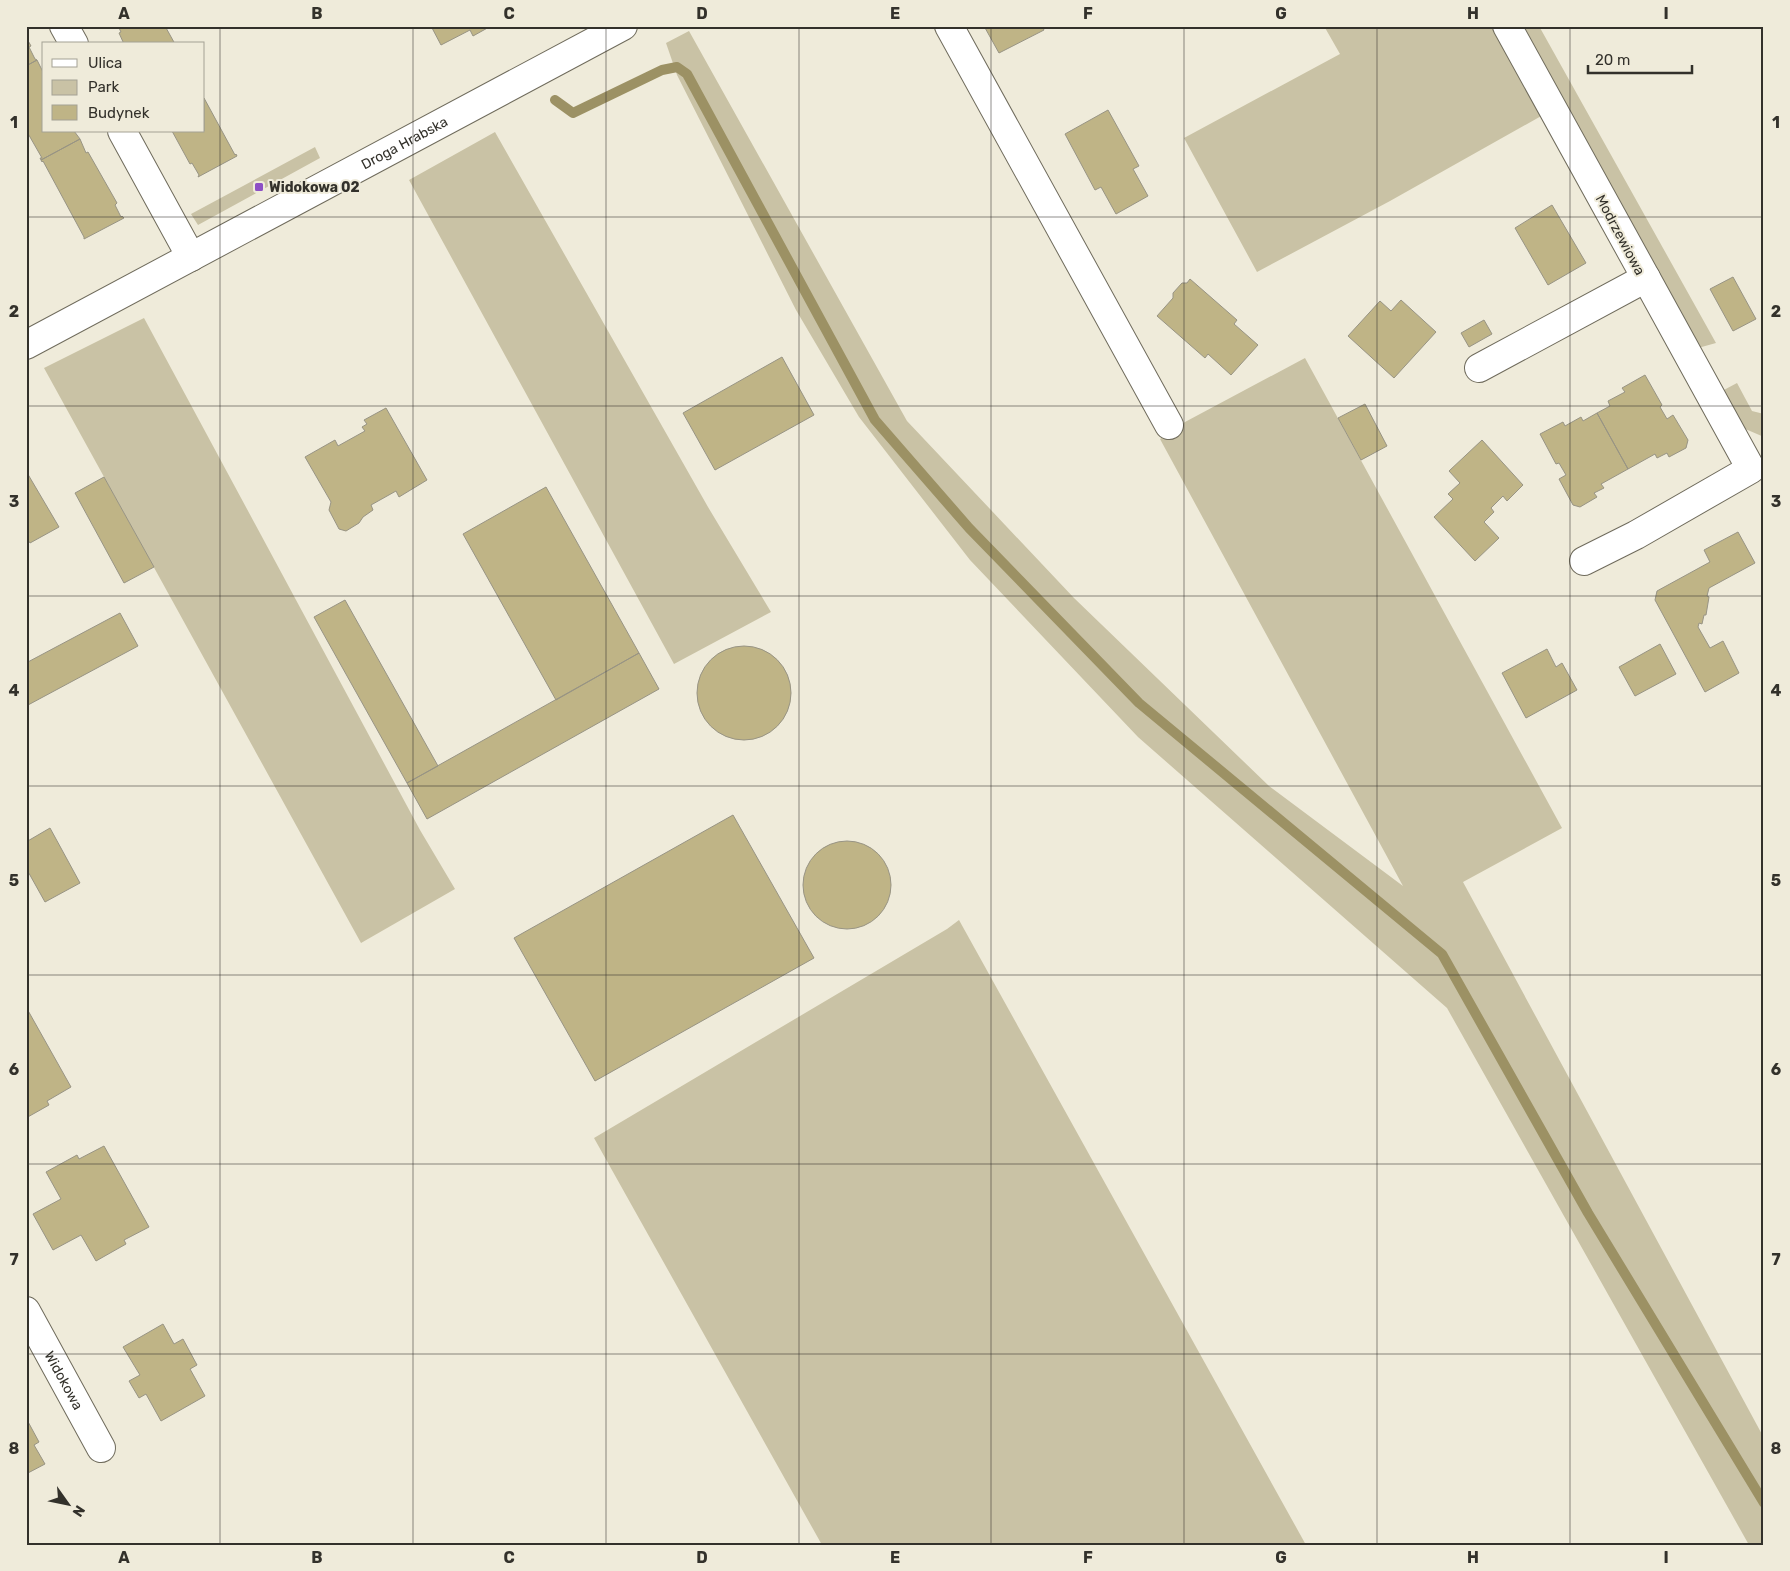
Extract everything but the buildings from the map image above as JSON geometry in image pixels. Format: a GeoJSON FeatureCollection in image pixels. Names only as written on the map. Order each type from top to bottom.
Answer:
{"type":"FeatureCollection","features":[{"type":"Feature","properties":{"kind":"street"},"geometry":{"type":"LineString","coordinates":[[64,26],[73,42]]}},
{"type":"Feature","properties":{"kind":"street","name":"Droga Hrabska"},"geometry":{"type":"LineString","coordinates":[[26,345],[623,26]]}},
{"type":"Feature","properties":{"kind":"street"},"geometry":{"type":"LineString","coordinates":[[949,26],[1169,425]]}},
{"type":"Feature","properties":{"kind":"street","name":"Modrzewiowa"},"geometry":{"type":"LineString","coordinates":[[1478,368],[1646,278],[1506,26]]}},
{"type":"Feature","properties":{"kind":"street"},"geometry":{"type":"LineString","coordinates":[[123,132],[191,257]]}},
{"type":"Feature","properties":{"kind":"street"},"geometry":{"type":"LineString","coordinates":[[1584,561],[1636,534],[1757,465],[1646,278]]}},
{"type":"Feature","properties":{"kind":"street","name":"Widokowa"},"geometry":{"type":"LineString","coordinates":[[26,1311],[101,1448]]}},
{"type":"Feature","properties":{"kind":"green space"},"geometry":{"type":"Polygon","coordinates":[[[1324,26],[1493,26],[1543,115],[1390,201],[1257,272],[1184,138],[1340,54],[1324,26]]]}},
{"type":"Feature","properties":{"kind":"green space"},"geometry":{"type":"Polygon","coordinates":[[[1520,26],[1539,26],[1716,343],[1698,348],[1520,26]]]}},
{"type":"Feature","properties":{"kind":"green space"},"geometry":{"type":"Polygon","coordinates":[[[689,31],[907,421],[1074,598],[1269,786],[1403,886],[1160,439],[1185,422],[1305,358],[1562,828],[1463,882],[1764,1438],[1764,1545],[1749,1545],[1447,1008],[1138,737],[970,560],[859,417],[796,310],[677,75],[666,43],[689,31]]]}},
{"type":"Feature","properties":{"kind":"green space"},"geometry":{"type":"Polygon","coordinates":[[[495,132],[708,507],[771,612],[674,664],[409,180],[495,132]]]}},
{"type":"Feature","properties":{"kind":"green space"},"geometry":{"type":"Polygon","coordinates":[[[315,147],[320,158],[198,225],[191,214],[315,147]]]}},
{"type":"Feature","properties":{"kind":"green space"},"geometry":{"type":"Polygon","coordinates":[[[144,318],[420,830],[455,889],[361,943],[44,368],[144,318]]]}},
{"type":"Feature","properties":{"kind":"green space"},"geometry":{"type":"Polygon","coordinates":[[[1737,383],[1752,411],[1764,414],[1764,437],[1743,428],[1722,391],[1737,383]]]}},
{"type":"Feature","properties":{"kind":"green space"},"geometry":{"type":"Polygon","coordinates":[[[959,920],[1306,1545],[822,1545],[594,1138],[947,929],[959,920]]]}},
{"type":"Feature","properties":{"kind":"waterway"},"geometry":{"type":"LineString","coordinates":[[555,100],[573,113],[662,70],[677,67],[687,74],[875,420],[969,528],[1139,703],[1442,954],[1588,1213],[1764,1503]]}},
{"type":"Feature","properties":{"kind":"place","name":"Widokowa 02"},"geometry":{"type":"Point","coordinates":[259,187]}}]}
